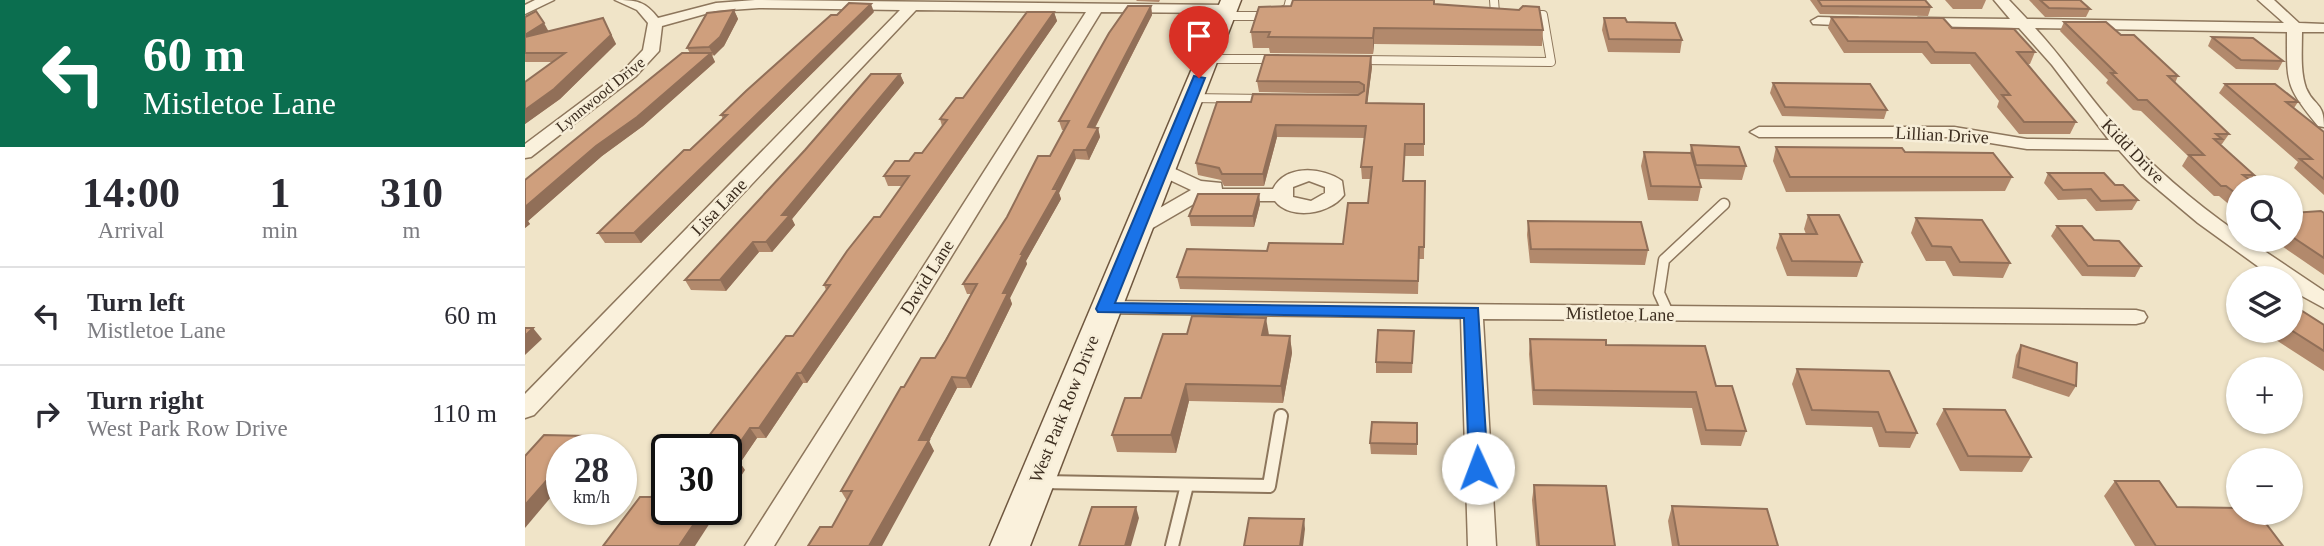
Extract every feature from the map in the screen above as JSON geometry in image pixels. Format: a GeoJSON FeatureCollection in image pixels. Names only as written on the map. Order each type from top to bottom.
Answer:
{"type":"FeatureCollection","features":[{"type":"Feature","properties":{"kind":"main road","name":"West Park Row Drive"},"geometry":{"type":"LineString","coordinates":[[1010,546],[1227,8]]}},
{"type":"Feature","properties":{"kind":"street"},"geometry":{"type":"LineString","coordinates":[[525,10],[547,0]]}},
{"type":"Feature","properties":{"kind":"street"},"geometry":{"type":"LineString","coordinates":[[622,0],[642,7],[655,23],[737,2],[1227,8]]}},
{"type":"Feature","properties":{"kind":"street","name":"Kidd Drive"},"geometry":{"type":"LineString","coordinates":[[2001,0],[2058,62],[2105,125],[2149,172],[2205,219],[2272,266]]}},
{"type":"Feature","properties":{"kind":"street"},"geometry":{"type":"LineString","coordinates":[[2265,0],[2289,19],[2294,29],[2295,75],[2299,91],[2324,122]]}},
{"type":"Feature","properties":{"kind":"street","name":"Lisa Lane"},"geometry":{"type":"LineString","coordinates":[[525,409],[913,5]]}},
{"type":"Feature","properties":{"kind":"street","name":"David Lane"},"geometry":{"type":"LineString","coordinates":[[759,546],[1103,6]]}},
{"type":"Feature","properties":{"kind":"street"},"geometry":{"type":"LineString","coordinates":[[1818,21],[1873,22]]}},
{"type":"Feature","properties":{"kind":"street"},"geometry":{"type":"LineString","coordinates":[[1900,22],[2324,28]]}},
{"type":"Feature","properties":{"kind":"street","name":"Lynnwood Drive"},"geometry":{"type":"LineString","coordinates":[[525,153],[630,73],[651,51],[655,23]]}},
{"type":"Feature","properties":{"kind":"street","name":"Lillian Drive"},"geometry":{"type":"LineString","coordinates":[[1759,132],[1954,132],[2038,144],[2125,145]]}},
{"type":"Feature","properties":{"kind":"street"},"geometry":{"type":"LineString","coordinates":[[1161,169],[1196,191],[1282,191]]}},
{"type":"Feature","properties":{"kind":"street"},"geometry":{"type":"LineString","coordinates":[[1137,229],[1196,191]]}},
{"type":"Feature","properties":{"kind":"street","name":"Kidd Drive"},"geometry":{"type":"LineString","coordinates":[[2303,287],[2324,300]]}},
{"type":"Feature","properties":{"kind":"street","name":"Mistletoe Lane"},"geometry":{"type":"LineString","coordinates":[[1104,309],[2136,317]]}},
{"type":"Feature","properties":{"kind":"street"},"geometry":{"type":"LineString","coordinates":[[1472,312],[1482,546]]}},
{"type":"Feature","properties":{"kind":"lane"},"geometry":{"type":"LineString","coordinates":[[1227,8],[1279,15],[1288,8],[1290,0]]}},
{"type":"Feature","properties":{"kind":"lane"},"geometry":{"type":"LineString","coordinates":[[1345,60],[1551,62],[1543,15],[1495,13],[1494,0]]}},
{"type":"Feature","properties":{"kind":"lane"},"geometry":{"type":"LineString","coordinates":[[1207,59],[1289,60]]}},
{"type":"Feature","properties":{"kind":"lane"},"geometry":{"type":"LineString","coordinates":[[1191,98],[1282,99]]}},
{"type":"Feature","properties":{"kind":"lane"},"geometry":{"type":"LineString","coordinates":[[1669,315],[1658,293],[1664,260],[1724,204]]}},
{"type":"Feature","properties":{"kind":"lane"},"geometry":{"type":"LineString","coordinates":[[1036,482],[1269,486],[1281,416]]}},
{"type":"Feature","properties":{"kind":"lane"},"geometry":{"type":"LineString","coordinates":[[1172,546],[1187,485]]}},
{"type":"Feature","properties":{"kind":"building"},"geometry":{"type":"Polygon","coordinates":[[[1293,0],[1434,0],[1434,4],[1519,10],[1523,6],[1539,7],[1543,30],[1374,28],[1373,38],[1268,37],[1270,32],[1251,32],[1259,7],[1291,6],[1293,0]]]}},
{"type":"Feature","properties":{"kind":"building"},"geometry":{"type":"Polygon","coordinates":[[[1818,0],[1925,0],[1931,7],[1822,6],[1818,0]]]}},
{"type":"Feature","properties":{"kind":"building"},"geometry":{"type":"Polygon","coordinates":[[[2040,0],[2080,0],[2090,9],[2049,8],[2040,0]]]}},
{"type":"Feature","properties":{"kind":"building"},"geometry":{"type":"Polygon","coordinates":[[[849,3],[871,4],[634,233],[598,233],[684,150],[690,150],[727,115],[721,115],[746,91],[831,15],[837,15],[849,3]]]}},
{"type":"Feature","properties":{"kind":"building"},"geometry":{"type":"Polygon","coordinates":[[[1128,6],[1151,6],[1088,127],[1098,128],[1086,150],[1074,150],[1053,189],[1058,189],[1021,254],[1003,293],[1008,293],[966,378],[952,377],[919,440],[929,440],[869,546],[808,546],[820,527],[832,527],[852,491],[841,491],[901,387],[904,387],[921,358],[935,358],[946,340],[977,284],[963,284],[1007,217],[1038,156],[1050,156],[1069,121],[1059,121],[1109,33],[1128,6]]]}},
{"type":"Feature","properties":{"kind":"building"},"geometry":{"type":"Polygon","coordinates":[[[734,10],[720,37],[709,47],[687,48],[707,13],[734,10]]]}},
{"type":"Feature","properties":{"kind":"building"},"geometry":{"type":"Polygon","coordinates":[[[536,11],[544,23],[525,35],[525,17],[536,11]]]}},
{"type":"Feature","properties":{"kind":"building"},"geometry":{"type":"Polygon","coordinates":[[[1027,12],[1054,12],[801,373],[797,373],[759,428],[750,428],[742,440],[742,434],[710,434],[786,336],[793,336],[830,285],[824,285],[847,251],[874,217],[880,217],[909,176],[884,176],[895,161],[909,161],[915,153],[922,153],[947,120],[940,119],[956,98],[963,98],[1027,12]]]}},
{"type":"Feature","properties":{"kind":"building"},"geometry":{"type":"Polygon","coordinates":[[[1831,17],[1943,18],[1952,28],[2014,29],[2035,52],[2017,52],[2076,122],[2024,122],[2002,95],[2010,95],[1975,53],[1935,52],[1927,42],[1848,41],[1831,17]]]}},
{"type":"Feature","properties":{"kind":"building"},"geometry":{"type":"Polygon","coordinates":[[[603,18],[611,35],[554,89],[525,110],[525,82],[565,53],[525,53],[525,37],[603,18]]]}},
{"type":"Feature","properties":{"kind":"building"},"geometry":{"type":"Polygon","coordinates":[[[1604,18],[1625,18],[1627,22],[1675,23],[1682,40],[1609,39],[1604,18]]]}},
{"type":"Feature","properties":{"kind":"building"},"geometry":{"type":"Polygon","coordinates":[[[2064,22],[2106,22],[2121,35],[2134,35],[2178,76],[2168,76],[2229,134],[2216,134],[2222,139],[2214,139],[2254,175],[2226,175],[2226,186],[2221,186],[2189,155],[2204,155],[2147,100],[2138,100],[2111,73],[2116,73],[2064,22]]]}},
{"type":"Feature","properties":{"kind":"building"},"geometry":{"type":"Polygon","coordinates":[[[2212,37],[2253,38],[2283,61],[2241,60],[2212,37]]]}},
{"type":"Feature","properties":{"kind":"building"},"geometry":{"type":"Polygon","coordinates":[[[682,53],[711,53],[637,117],[596,146],[525,207],[525,180],[682,53]]]}},
{"type":"Feature","properties":{"kind":"building"},"geometry":{"type":"Polygon","coordinates":[[[1265,55],[1371,56],[1366,103],[1424,104],[1424,144],[1405,144],[1403,181],[1425,181],[1424,247],[1419,247],[1418,281],[1177,277],[1187,249],[1267,251],[1269,243],[1343,244],[1348,203],[1368,203],[1372,167],[1361,167],[1366,126],[1276,125],[1263,174],[1222,174],[1219,168],[1196,163],[1217,102],[1251,102],[1253,94],[1358,95],[1364,91],[1364,85],[1359,82],[1257,81],[1265,55]]]}},
{"type":"Feature","properties":{"kind":"building"},"geometry":{"type":"Polygon","coordinates":[[[871,74],[900,74],[782,215],[790,215],[766,242],[753,242],[720,280],[685,280],[805,150],[871,74]]]}},
{"type":"Feature","properties":{"kind":"building"},"geometry":{"type":"Polygon","coordinates":[[[1773,83],[1870,84],[1887,110],[1785,107],[1773,83]]]}},
{"type":"Feature","properties":{"kind":"building"},"geometry":{"type":"Polygon","coordinates":[[[2225,84],[2275,84],[2298,102],[2286,102],[2324,132],[2324,179],[2300,159],[2312,159],[2225,84]]]}},
{"type":"Feature","properties":{"kind":"building"},"geometry":{"type":"Polygon","coordinates":[[[1691,145],[1739,147],[1746,166],[1696,165],[1691,145]]]}},
{"type":"Feature","properties":{"kind":"building"},"geometry":{"type":"Polygon","coordinates":[[[1776,147],[1902,148],[1905,152],[1993,153],[2012,177],[1790,177],[1776,147]]]}},
{"type":"Feature","properties":{"kind":"building"},"geometry":{"type":"Polygon","coordinates":[[[1644,152],[1691,153],[1701,187],[1651,186],[1644,152]]]}},
{"type":"Feature","properties":{"kind":"building"},"geometry":{"type":"Polygon","coordinates":[[[2048,173],[2104,173],[2115,185],[2123,185],[2138,200],[2101,201],[2091,189],[2063,190],[2048,173]]]}},
{"type":"Feature","properties":{"kind":"building"},"geometry":{"type":"Polygon","coordinates":[[[1198,194],[1259,194],[1253,216],[1189,216],[1198,194]]]}},
{"type":"Feature","properties":{"kind":"building"},"geometry":{"type":"Polygon","coordinates":[[[2303,212],[2324,213],[2324,258],[2303,244],[2303,212]]]}},
{"type":"Feature","properties":{"kind":"building"},"geometry":{"type":"Polygon","coordinates":[[[1808,215],[1839,215],[1862,262],[1792,261],[1780,234],[1817,234],[1808,215]]]}},
{"type":"Feature","properties":{"kind":"building"},"geometry":{"type":"Polygon","coordinates":[[[1916,218],[1982,220],[2010,263],[1960,262],[1951,247],[1932,246],[1916,218]]]}},
{"type":"Feature","properties":{"kind":"building"},"geometry":{"type":"Polygon","coordinates":[[[1528,221],[1641,222],[1648,250],[1531,249],[1528,221]]]}},
{"type":"Feature","properties":{"kind":"building"},"geometry":{"type":"Polygon","coordinates":[[[2057,226],[2082,226],[2094,240],[2119,241],[2141,266],[2088,266],[2057,226]]]}},
{"type":"Feature","properties":{"kind":"building"},"geometry":{"type":"Polygon","coordinates":[[[2303,312],[2324,325],[2324,351],[2303,338],[2303,312]]]}},
{"type":"Feature","properties":{"kind":"building"},"geometry":{"type":"Polygon","coordinates":[[[1192,316],[1266,318],[1262,335],[1290,336],[1281,386],[1186,384],[1171,435],[1112,435],[1125,398],[1141,398],[1163,334],[1187,334],[1192,316]]]}},
{"type":"Feature","properties":{"kind":"building"},"geometry":{"type":"Polygon","coordinates":[[[525,328],[533,328],[525,336],[525,328]]]}},
{"type":"Feature","properties":{"kind":"building"},"geometry":{"type":"Polygon","coordinates":[[[1378,330],[1414,331],[1412,363],[1376,362],[1378,330]]]}},
{"type":"Feature","properties":{"kind":"building"},"geometry":{"type":"Polygon","coordinates":[[[1530,339],[1606,340],[1606,345],[1705,346],[1716,386],[1732,386],[1746,431],[1706,430],[1696,392],[1534,390],[1530,339]]]}},
{"type":"Feature","properties":{"kind":"building"},"geometry":{"type":"Polygon","coordinates":[[[2021,345],[2077,363],[2076,386],[2018,367],[2021,345]]]}},
{"type":"Feature","properties":{"kind":"building"},"geometry":{"type":"Polygon","coordinates":[[[1797,369],[1889,371],[1917,433],[1886,432],[1878,412],[1812,410],[1797,369]]]}},
{"type":"Feature","properties":{"kind":"building"},"geometry":{"type":"Polygon","coordinates":[[[1944,409],[2005,410],[2031,457],[1968,456],[1944,409]]]}},
{"type":"Feature","properties":{"kind":"building"},"geometry":{"type":"Polygon","coordinates":[[[1372,422],[1417,423],[1417,444],[1370,443],[1372,422]]]}},
{"type":"Feature","properties":{"kind":"building"},"geometry":{"type":"Polygon","coordinates":[[[546,435],[546,481],[525,505],[525,456],[546,435]]]}},
{"type":"Feature","properties":{"kind":"building"},"geometry":{"type":"Polygon","coordinates":[[[2115,481],[2159,481],[2177,507],[2226,508],[2226,525],[2267,525],[2283,546],[2156,546],[2115,481]]]}},
{"type":"Feature","properties":{"kind":"building"},"geometry":{"type":"Polygon","coordinates":[[[1534,485],[1606,486],[1615,546],[1539,546],[1534,485]]]}},
{"type":"Feature","properties":{"kind":"building"},"geometry":{"type":"Polygon","coordinates":[[[640,497],[651,497],[651,525],[693,525],[679,546],[603,546],[619,525],[637,525],[637,501],[640,497]]]}},
{"type":"Feature","properties":{"kind":"building"},"geometry":{"type":"Polygon","coordinates":[[[1672,506],[1767,509],[1778,546],[1679,546],[1672,506]]]}},
{"type":"Feature","properties":{"kind":"building"},"geometry":{"type":"Polygon","coordinates":[[[1092,507],[1136,507],[1125,546],[1079,546],[1092,507]]]}},
{"type":"Feature","properties":{"kind":"building"},"geometry":{"type":"Polygon","coordinates":[[[1249,518],[1304,519],[1300,546],[1244,546],[1249,518]]]}},
{"type":"Feature","properties":{"kind":"route"},"geometry":{"type":"LineString","coordinates":[[1199,78],[1104,309],[1472,312],[1478,468]]}}]}
